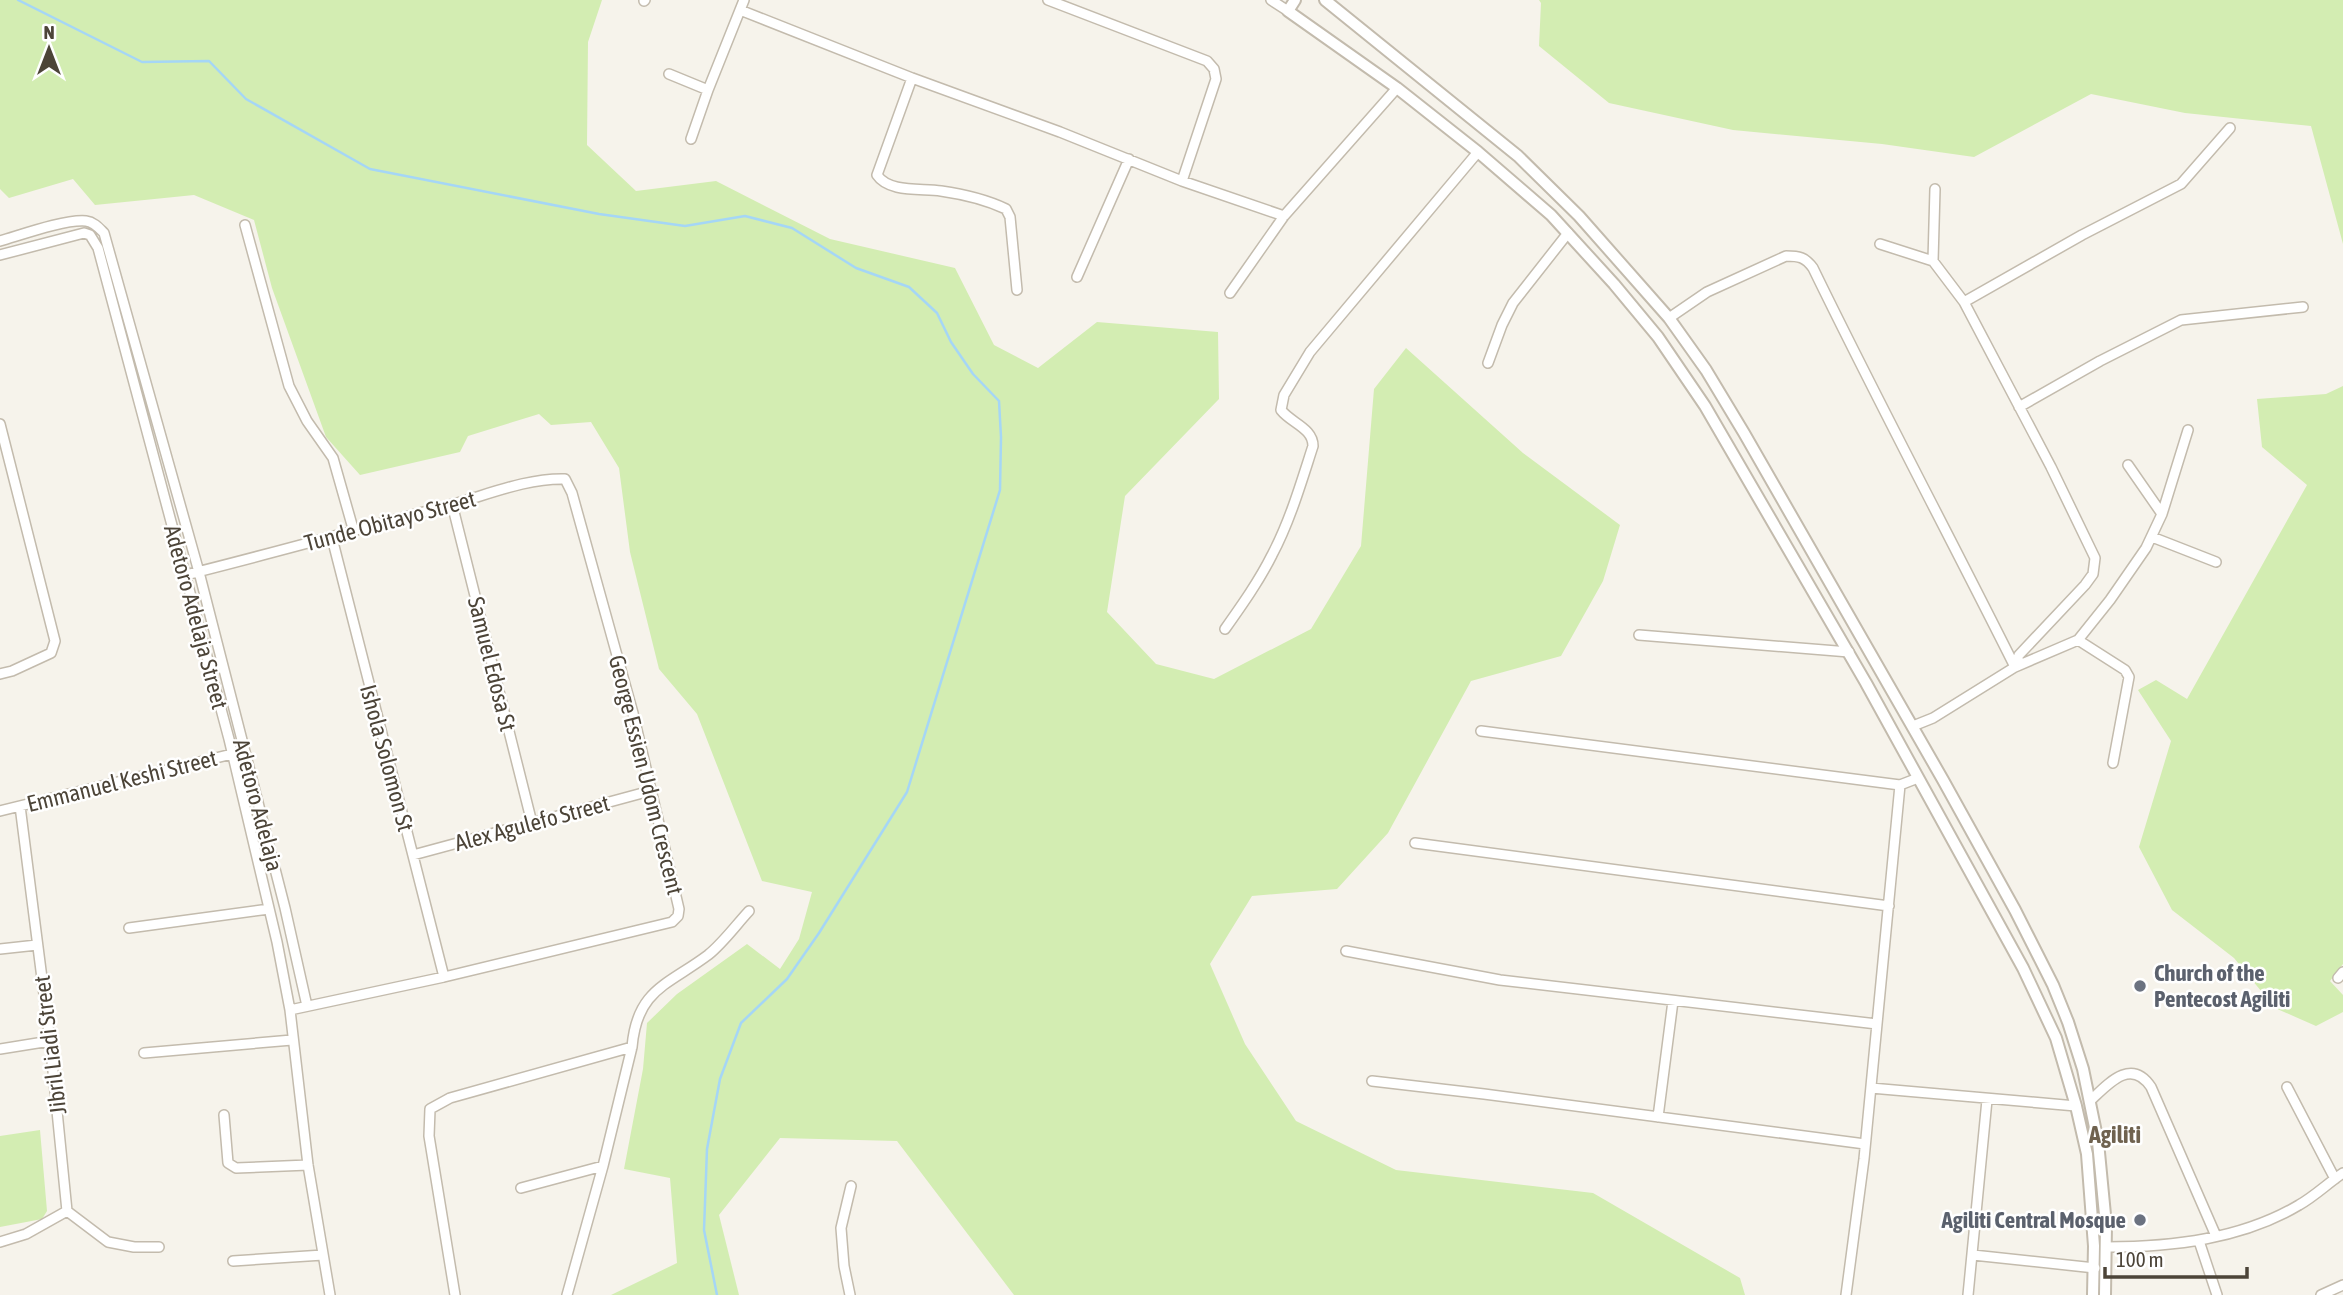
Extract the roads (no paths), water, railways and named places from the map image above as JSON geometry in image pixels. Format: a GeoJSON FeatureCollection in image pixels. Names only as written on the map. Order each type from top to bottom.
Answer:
{"type":"FeatureCollection","features":[{"type":"Feature","properties":{"kind":"street"},"geometry":{"type":"LineString","coordinates":[[691,139],[744,0]]}},
{"type":"Feature","properties":{"kind":"street"},"geometry":{"type":"LineString","coordinates":[[1048,0],[1207,61],[1214,69],[1216,79],[1182,181]]}},
{"type":"Feature","properties":{"kind":"street"},"geometry":{"type":"LineString","coordinates":[[1271,0],[1397,88],[1478,152],[1568,233],[1658,337],[1705,407],[1849,652],[2023,968],[2056,1038],[2087,1154],[2095,1268],[2093,1295]]}},
{"type":"Feature","properties":{"kind":"street"},"geometry":{"type":"LineString","coordinates":[[1288,11],[1296,0]]}},
{"type":"Feature","properties":{"kind":"street"},"geometry":{"type":"LineString","coordinates":[[1325,0],[1518,156],[1579,216],[1669,318],[1706,370],[1745,433],[1913,726],[2015,910],[2053,985],[2083,1069],[2090,1101],[2103,1182],[2107,1248],[2105,1295]]}},
{"type":"Feature","properties":{"kind":"street"},"geometry":{"type":"LineString","coordinates":[[740,10],[1182,181],[1284,216]]}},
{"type":"Feature","properties":{"kind":"street"},"geometry":{"type":"LineString","coordinates":[[669,74],[708,90]]}},
{"type":"Feature","properties":{"kind":"street"},"geometry":{"type":"LineString","coordinates":[[912,78],[877,174],[887,183],[912,189],[942,191],[1006,209],[1010,217],[1017,290]]}},
{"type":"Feature","properties":{"kind":"street"},"geometry":{"type":"LineString","coordinates":[[1230,293],[1284,216],[1397,88]]}},
{"type":"Feature","properties":{"kind":"street"},"geometry":{"type":"LineString","coordinates":[[1964,302],[2082,235],[2181,184],[2230,128]]}},
{"type":"Feature","properties":{"kind":"street"},"geometry":{"type":"LineString","coordinates":[[1225,629],[1250,594],[1273,553],[1313,446],[1313,439],[1308,433],[1281,410],[1284,395],[1310,352],[1478,152]]}},
{"type":"Feature","properties":{"kind":"street"},"geometry":{"type":"LineString","coordinates":[[1077,277],[1129,159]]}},
{"type":"Feature","properties":{"kind":"street"},"geometry":{"type":"LineString","coordinates":[[1933,261],[1935,189]]}},
{"type":"Feature","properties":{"kind":"street"},"geometry":{"type":"LineString","coordinates":[[0,241],[69,222],[86,221],[95,224],[87,234],[0,255]]}},
{"type":"Feature","properties":{"kind":"street","name":"Adetoro Adelaja"},"geometry":{"type":"LineString","coordinates":[[95,224],[107,240],[199,572],[285,908],[307,1006]]}},
{"type":"Feature","properties":{"kind":"street"},"geometry":{"type":"LineString","coordinates":[[245,225],[289,386],[307,421],[333,458],[354,532]]}},
{"type":"Feature","properties":{"kind":"street"},"geometry":{"type":"LineString","coordinates":[[1488,363],[1502,325],[1514,303],[1568,233]]}},
{"type":"Feature","properties":{"kind":"street","name":"Adetoro Adelaja Street"},"geometry":{"type":"LineString","coordinates":[[87,234],[98,248],[186,575],[232,754],[290,1010]]}},
{"type":"Feature","properties":{"kind":"street"},"geometry":{"type":"LineString","coordinates":[[1880,244],[1933,261],[1964,302],[2092,547],[2095,566],[2085,585],[2019,655],[2015,667]]}},
{"type":"Feature","properties":{"kind":"street"},"geometry":{"type":"LineString","coordinates":[[1669,318],[1707,292],[1786,256],[1807,259],[1883,411],[1914,464],[2015,667]]}},
{"type":"Feature","properties":{"kind":"street"},"geometry":{"type":"LineString","coordinates":[[2019,407],[2100,361],[2181,320],[2303,307]]}},
{"type":"Feature","properties":{"kind":"street"},"geometry":{"type":"LineString","coordinates":[[0,424],[55,641],[51,653],[0,674]]}},
{"type":"Feature","properties":{"kind":"street"},"geometry":{"type":"LineString","coordinates":[[1913,726],[1933,718],[2015,667],[2078,640],[2110,600],[2152,537],[2162,514],[2188,430]]}},
{"type":"Feature","properties":{"kind":"street"},"geometry":{"type":"LineString","coordinates":[[2128,465],[2162,514]]}},
{"type":"Feature","properties":{"kind":"street","name":"Tunde Obitayo Street"},"geometry":{"type":"LineString","coordinates":[[186,575],[332,538],[495,491],[554,479],[565,479],[575,508]]}},
{"type":"Feature","properties":{"kind":"street","name":"Samuel Edosa St"},"geometry":{"type":"LineString","coordinates":[[452,504],[532,823]]}},
{"type":"Feature","properties":{"kind":"street","name":"George Essien Udom Crescent"},"geometry":{"type":"LineString","coordinates":[[290,1010],[444,977],[672,922],[678,916],[679,909],[633,713],[575,508]]}},
{"type":"Feature","properties":{"kind":"street"},"geometry":{"type":"LineString","coordinates":[[2152,537],[2216,562]]}},
{"type":"Feature","properties":{"kind":"street","name":"Ishola Solomon St"},"geometry":{"type":"LineString","coordinates":[[332,538],[444,977]]}},
{"type":"Feature","properties":{"kind":"street"},"geometry":{"type":"LineString","coordinates":[[1639,635],[1849,652]]}},
{"type":"Feature","properties":{"kind":"street"},"geometry":{"type":"LineString","coordinates":[[2078,640],[2125,670],[2129,677],[2113,763]]}},
{"type":"Feature","properties":{"kind":"street"},"geometry":{"type":"LineString","coordinates":[[1866,684],[1883,675]]}},
{"type":"Feature","properties":{"kind":"street"},"geometry":{"type":"LineString","coordinates":[[1481,731],[1900,785],[1918,778]]}},
{"type":"Feature","properties":{"kind":"street","name":"Emmanuel Keshi Street"},"geometry":{"type":"LineString","coordinates":[[0,811],[244,751]]}},
{"type":"Feature","properties":{"kind":"street"},"geometry":{"type":"LineString","coordinates":[[1846,1295],[1871,1088],[1900,785]]}},
{"type":"Feature","properties":{"kind":"street","name":"Alex Agulefo Street"},"geometry":{"type":"LineString","coordinates":[[413,855],[650,791]]}},
{"type":"Feature","properties":{"kind":"street","name":"Jibril Liadi Street"},"geometry":{"type":"LineString","coordinates":[[20,807],[50,1041],[67,1210]]}},
{"type":"Feature","properties":{"kind":"street"},"geometry":{"type":"LineString","coordinates":[[1415,842],[1889,906]]}},
{"type":"Feature","properties":{"kind":"street"},"geometry":{"type":"LineString","coordinates":[[129,928],[269,909]]}},
{"type":"Feature","properties":{"kind":"street"},"geometry":{"type":"LineString","coordinates":[[567,1295],[603,1166],[632,1047],[634,1027],[649,997],[710,953],[749,911]]}},
{"type":"Feature","properties":{"kind":"street"},"geometry":{"type":"LineString","coordinates":[[0,949],[37,945]]}},
{"type":"Feature","properties":{"kind":"street"},"geometry":{"type":"LineString","coordinates":[[1346,951],[1500,980],[1877,1024]]}},
{"type":"Feature","properties":{"kind":"street"},"geometry":{"type":"LineString","coordinates":[[1658,1117],[1673,1001]]}},
{"type":"Feature","properties":{"kind":"street"},"geometry":{"type":"LineString","coordinates":[[290,1010],[308,1165],[330,1295]]}},
{"type":"Feature","properties":{"kind":"street"},"geometry":{"type":"LineString","coordinates":[[144,1053],[292,1040]]}},
{"type":"Feature","properties":{"kind":"street"},"geometry":{"type":"LineString","coordinates":[[0,1049],[50,1041]]}},
{"type":"Feature","properties":{"kind":"street"},"geometry":{"type":"LineString","coordinates":[[455,1295],[429,1136],[430,1109],[450,1098],[632,1047]]}},
{"type":"Feature","properties":{"kind":"street"},"geometry":{"type":"LineString","coordinates":[[2090,1101],[2123,1074],[2135,1073],[2145,1078],[2216,1236]]}},
{"type":"Feature","properties":{"kind":"street"},"geometry":{"type":"LineString","coordinates":[[1372,1081],[1865,1144]]}},
{"type":"Feature","properties":{"kind":"street"},"geometry":{"type":"LineString","coordinates":[[2107,1248],[2158,1247],[2199,1241],[2258,1224],[2299,1205],[2339,1176],[2287,1087]]}},
{"type":"Feature","properties":{"kind":"street"},"geometry":{"type":"LineString","coordinates":[[1871,1088],[2076,1106]]}},
{"type":"Feature","properties":{"kind":"street"},"geometry":{"type":"LineString","coordinates":[[1968,1295],[1987,1100]]}},
{"type":"Feature","properties":{"kind":"street"},"geometry":{"type":"LineString","coordinates":[[224,1115],[228,1163],[236,1168],[308,1165]]}},
{"type":"Feature","properties":{"kind":"street"},"geometry":{"type":"LineString","coordinates":[[522,1188],[603,1166]]}},
{"type":"Feature","properties":{"kind":"street"},"geometry":{"type":"LineString","coordinates":[[850,1295],[841,1228],[851,1186]]}},
{"type":"Feature","properties":{"kind":"street"},"geometry":{"type":"LineString","coordinates":[[0,1242],[26,1234],[67,1210],[108,1242],[134,1247],[159,1247]]}},
{"type":"Feature","properties":{"kind":"street"},"geometry":{"type":"LineString","coordinates":[[2199,1241],[2217,1295]]}},
{"type":"Feature","properties":{"kind":"street"},"geometry":{"type":"LineString","coordinates":[[233,1261],[323,1255]]}},
{"type":"Feature","properties":{"kind":"street"},"geometry":{"type":"LineString","coordinates":[[1973,1255],[2095,1268]]}},
{"type":"Feature","properties":{"kind":"street"},"geometry":{"type":"LineString","coordinates":[[2321,1295],[2343,1285]]}},
{"type":"Feature","properties":{"kind":"waterway"},"geometry":{"type":"LineString","coordinates":[[18,0],[142,62],[209,61],[246,99],[370,169],[599,214],[685,226],[745,216],[792,228],[856,268],[909,287],[937,313],[951,342],[973,374],[999,401],[1000,490],[907,792],[787,979],[741,1023],[720,1079],[707,1149],[704,1230],[717,1295]]}},
{"type":"Feature","properties":{"kind":"place","name":"Church of the Pentecost Agiliti"},"geometry":{"type":"Point","coordinates":[2140,986]}},
{"type":"Feature","properties":{"kind":"place","name":"Agiliti Central Mosque"},"geometry":{"type":"Point","coordinates":[2140,1220]}},
{"type":"Feature","properties":{"kind":"district","name":"Agiliti"},"geometry":{"type":"Point","coordinates":[2115,1134]}}]}
